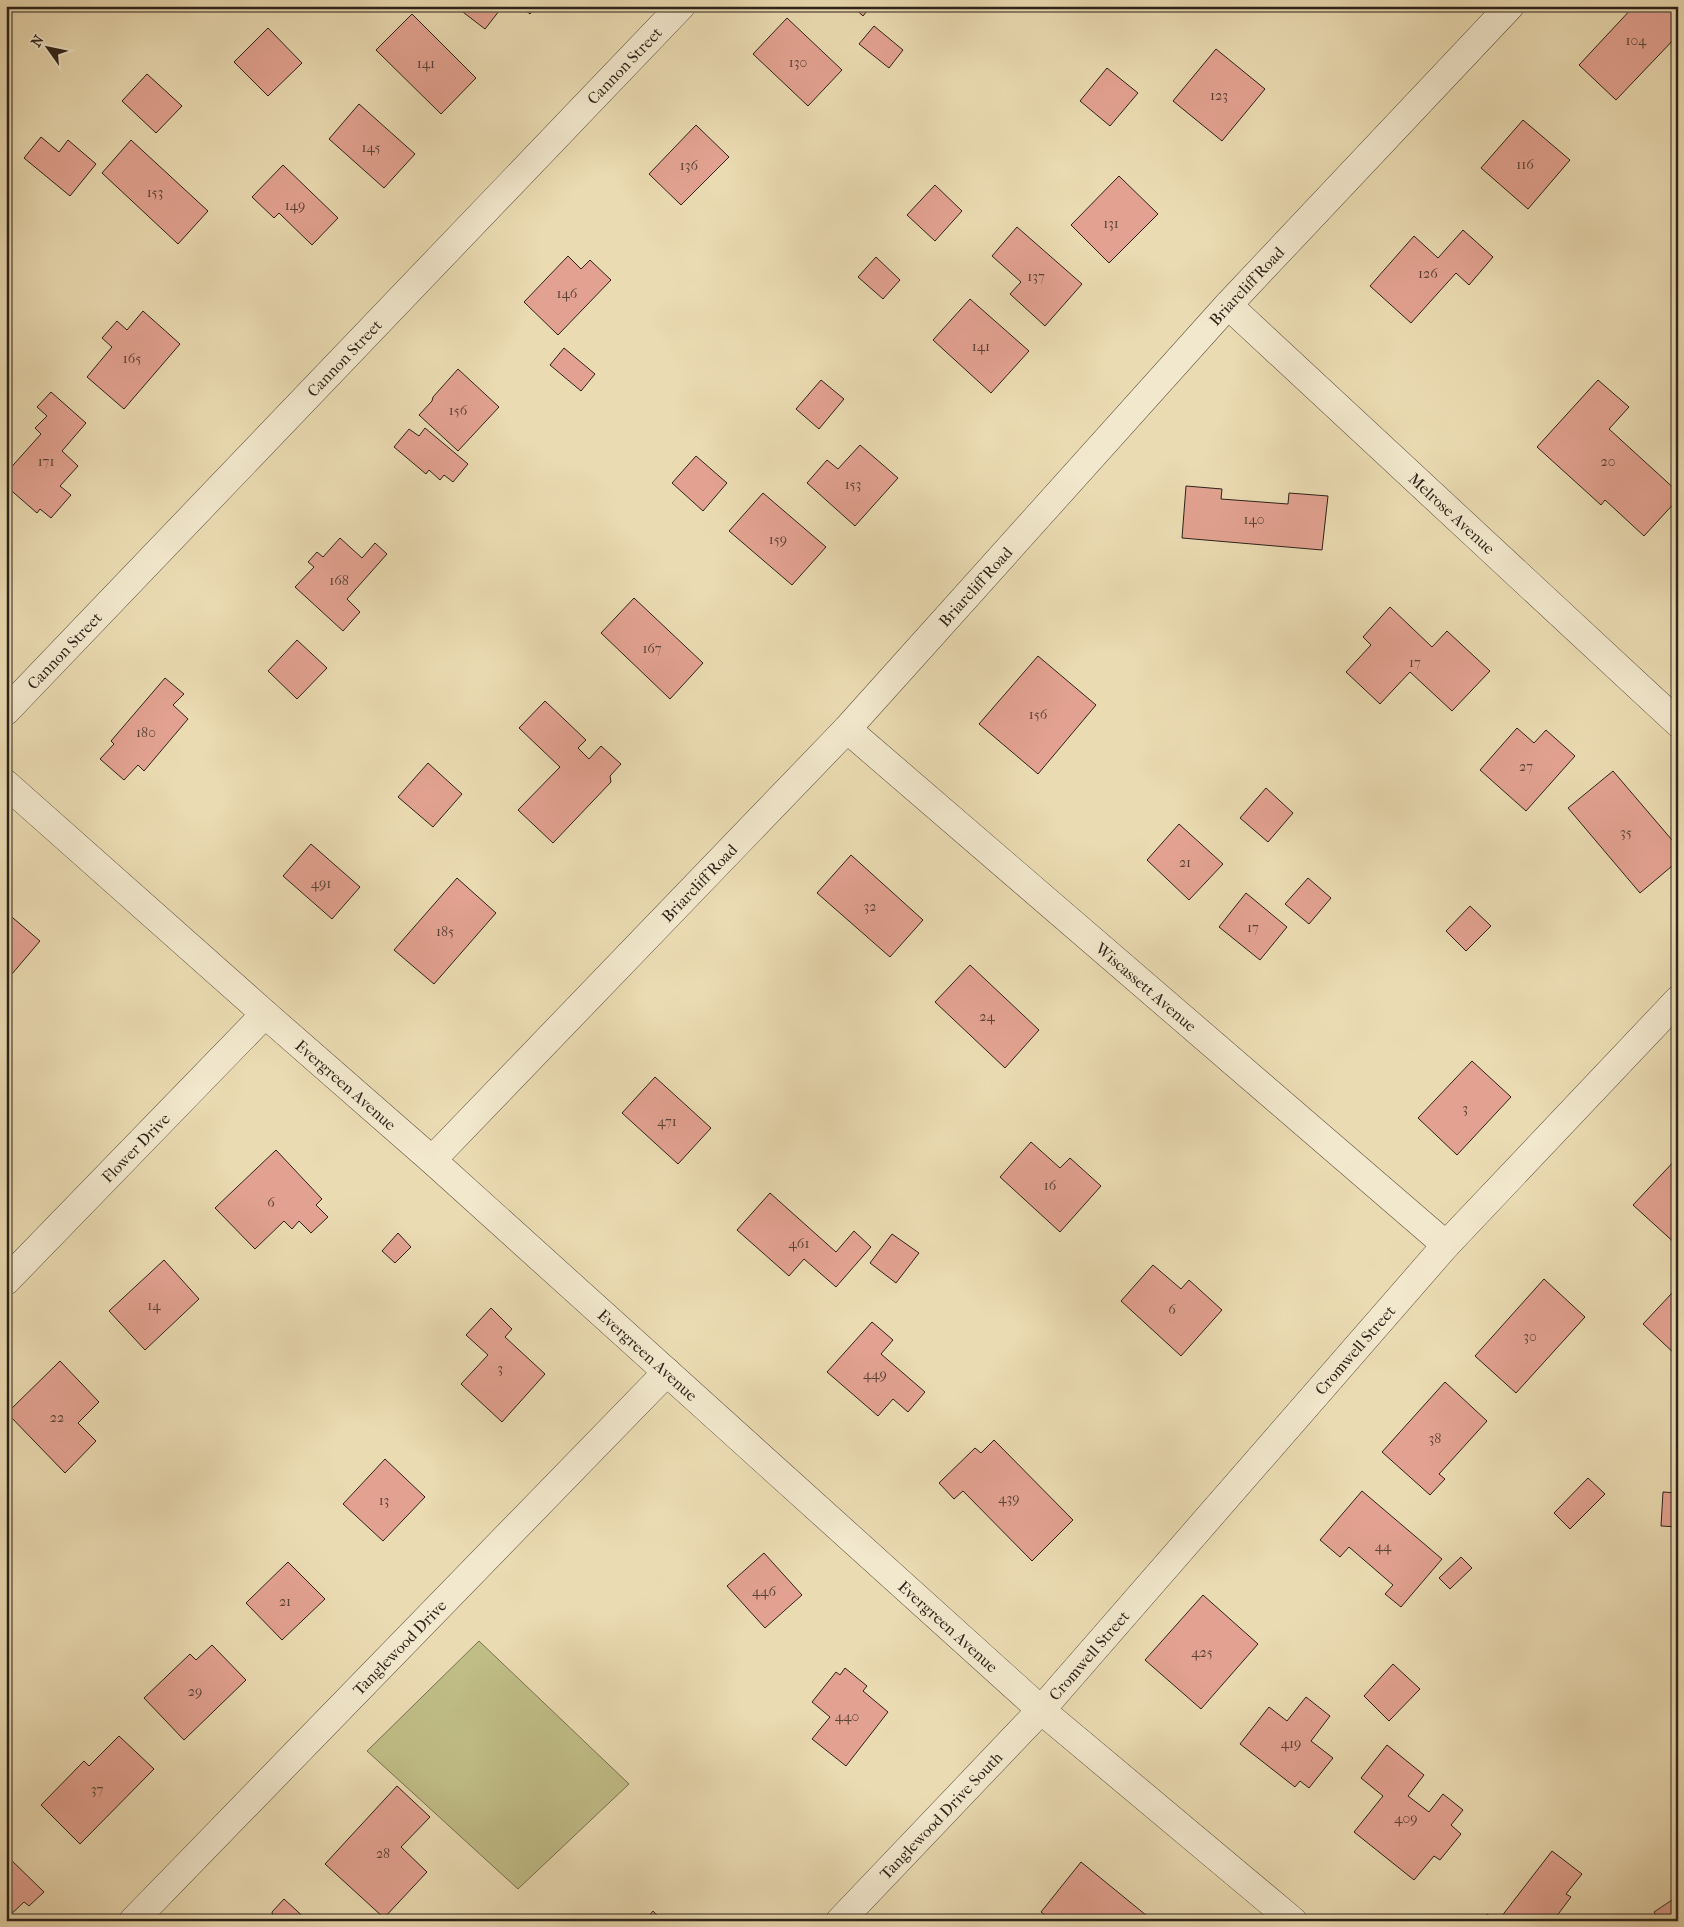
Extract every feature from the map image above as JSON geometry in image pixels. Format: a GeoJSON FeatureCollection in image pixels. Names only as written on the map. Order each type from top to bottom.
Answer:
{"type":"FeatureCollection","features":[{"type":"Feature","properties":{"kind":"street","name":"Cannon Street"},"geometry":{"type":"LineString","coordinates":[[6,711],[681,6]]}},
{"type":"Feature","properties":{"kind":"street","name":"Briarcliff Road"},"geometry":{"type":"LineString","coordinates":[[432,1160],[846,729],[1228,305],[1510,6]]}},
{"type":"Feature","properties":{"kind":"street","name":"Melrose Avenue"},"geometry":{"type":"LineString","coordinates":[[1228,305],[1678,722]]}},
{"type":"Feature","properties":{"kind":"street","name":"Wiscassett Avenue"},"geometry":{"type":"LineString","coordinates":[[846,729],[1446,1245]]}},
{"type":"Feature","properties":{"kind":"street","name":"Evergreen Avenue"},"geometry":{"type":"LineString","coordinates":[[6,784],[432,1160],[1041,1710],[1293,1921]]}},
{"type":"Feature","properties":{"kind":"street","name":"Cromwell Street"},"geometry":{"type":"LineString","coordinates":[[1041,1710],[1446,1245],[1678,1000]]}},
{"type":"Feature","properties":{"kind":"street","name":"Flower Drive"},"geometry":{"type":"LineString","coordinates":[[6,1281],[265,1014]]}},
{"type":"Feature","properties":{"kind":"street","name":"Tanglewood Drive"},"geometry":{"type":"LineString","coordinates":[[132,1921],[667,1372]]}},
{"type":"Feature","properties":{"kind":"street","name":"Tanglewood Drive South"},"geometry":{"type":"LineString","coordinates":[[840,1921],[1041,1710]]}},
{"type":"Feature","properties":{"kind":"shaded area"},"geometry":{"type":"Polygon","coordinates":[[[479,1641],[629,1784],[518,1889],[367,1751],[479,1641]]]}},
{"type":"Feature","properties":{"kind":"building"},"geometry":{"type":"Polygon","coordinates":[[[455,6],[503,6],[485,29],[455,6]]]}},
{"type":"Feature","properties":{"kind":"building"},"geometry":{"type":"Polygon","coordinates":[[[520,6],[536,6],[530,14],[520,6]]]}},
{"type":"Feature","properties":{"kind":"building"},"geometry":{"type":"Polygon","coordinates":[[[852,6],[871,6],[863,16],[852,6]]]}},
{"type":"Feature","properties":{"kind":"building"},"geometry":{"type":"Polygon","coordinates":[[[1634,6],[1678,6],[1678,19],[1672,24],[1678,30],[1678,35],[1616,100],[1579,65],[1634,6]]]}},
{"type":"Feature","properties":{"kind":"building"},"geometry":{"type":"Polygon","coordinates":[[[412,14],[476,78],[441,114],[376,50],[412,14]]]}},
{"type":"Feature","properties":{"kind":"building"},"geometry":{"type":"Polygon","coordinates":[[[787,18],[842,70],[808,106],[753,54],[787,18]]]}},
{"type":"Feature","properties":{"kind":"building"},"geometry":{"type":"Polygon","coordinates":[[[874,26],[903,50],[889,68],[859,44],[874,26]]]}},
{"type":"Feature","properties":{"kind":"building"},"geometry":{"type":"Polygon","coordinates":[[[268,28],[302,63],[268,96],[234,62],[268,28]]]}},
{"type":"Feature","properties":{"kind":"building"},"geometry":{"type":"Polygon","coordinates":[[[1216,49],[1265,89],[1222,141],[1173,101],[1216,49]]]}},
{"type":"Feature","properties":{"kind":"building"},"geometry":{"type":"Polygon","coordinates":[[[1107,68],[1138,93],[1110,126],[1080,101],[1107,68]]]}},
{"type":"Feature","properties":{"kind":"building"},"geometry":{"type":"Polygon","coordinates":[[[147,74],[182,106],[156,133],[122,101],[147,74]]]}},
{"type":"Feature","properties":{"kind":"building"},"geometry":{"type":"Polygon","coordinates":[[[359,104],[415,154],[384,188],[329,139],[359,104]]]}},
{"type":"Feature","properties":{"kind":"building"},"geometry":{"type":"Polygon","coordinates":[[[1523,120],[1570,160],[1528,209],[1481,168],[1523,120]]]}},
{"type":"Feature","properties":{"kind":"building"},"geometry":{"type":"Polygon","coordinates":[[[696,125],[729,157],[681,205],[649,174],[696,125]]]}},
{"type":"Feature","properties":{"kind":"building"},"geometry":{"type":"Polygon","coordinates":[[[41,137],[59,152],[68,140],[96,164],[70,196],[24,158],[41,137]]]}},
{"type":"Feature","properties":{"kind":"building"},"geometry":{"type":"Polygon","coordinates":[[[131,140],[208,211],[178,244],[102,173],[131,140]]]}},
{"type":"Feature","properties":{"kind":"building"},"geometry":{"type":"Polygon","coordinates":[[[283,165],[338,218],[312,245],[279,213],[274,218],[252,197],[283,165]]]}},
{"type":"Feature","properties":{"kind":"building"},"geometry":{"type":"Polygon","coordinates":[[[1119,176],[1158,214],[1109,263],[1071,225],[1119,176]]]}},
{"type":"Feature","properties":{"kind":"building"},"geometry":{"type":"Polygon","coordinates":[[[935,185],[962,211],[935,241],[907,215],[935,185]]]}},
{"type":"Feature","properties":{"kind":"building"},"geometry":{"type":"Polygon","coordinates":[[[1017,227],[1082,284],[1045,326],[1010,294],[1021,282],[992,256],[1017,227]]]}},
{"type":"Feature","properties":{"kind":"building"},"geometry":{"type":"Polygon","coordinates":[[[1463,230],[1493,257],[1469,285],[1456,273],[1411,323],[1370,286],[1414,236],[1438,258],[1463,230]]]}},
{"type":"Feature","properties":{"kind":"building"},"geometry":{"type":"Polygon","coordinates":[[[568,256],[581,269],[590,260],[611,280],[558,335],[524,302],[568,256]]]}},
{"type":"Feature","properties":{"kind":"building"},"geometry":{"type":"Polygon","coordinates":[[[876,257],[900,280],[883,299],[858,277],[876,257]]]}},
{"type":"Feature","properties":{"kind":"building"},"geometry":{"type":"Polygon","coordinates":[[[970,299],[1029,351],[991,393],[933,340],[970,299]]]}},
{"type":"Feature","properties":{"kind":"building"},"geometry":{"type":"Polygon","coordinates":[[[143,311],[180,344],[124,409],[87,377],[112,347],[102,338],[117,321],[127,330],[143,311]]]}},
{"type":"Feature","properties":{"kind":"building"},"geometry":{"type":"Polygon","coordinates":[[[564,348],[595,374],[581,391],[550,365],[564,348]]]}},
{"type":"Feature","properties":{"kind":"building"},"geometry":{"type":"Polygon","coordinates":[[[458,369],[499,407],[458,451],[419,415],[458,369]]]}},
{"type":"Feature","properties":{"kind":"building"},"geometry":{"type":"Polygon","coordinates":[[[821,380],[844,399],[819,429],[796,409],[821,380]]]}},
{"type":"Feature","properties":{"kind":"building"},"geometry":{"type":"Polygon","coordinates":[[[1598,380],[1629,407],[1609,429],[1678,492],[1678,499],[1644,536],[1605,500],[1601,505],[1537,447],[1598,380]]]}},
{"type":"Feature","properties":{"kind":"building"},"geometry":{"type":"Polygon","coordinates":[[[51,392],[86,423],[62,451],[78,466],[60,486],[71,495],[51,518],[40,509],[37,513],[6,486],[6,473],[41,434],[35,428],[47,416],[37,407],[51,392]]]}},
{"type":"Feature","properties":{"kind":"building"},"geometry":{"type":"Polygon","coordinates":[[[425,428],[468,464],[453,482],[444,475],[440,480],[429,470],[426,474],[394,447],[409,429],[419,436],[425,428]]]}},
{"type":"Feature","properties":{"kind":"building"},"geometry":{"type":"Polygon","coordinates":[[[860,445],[898,478],[855,526],[807,483],[827,460],[838,469],[860,445]]]}},
{"type":"Feature","properties":{"kind":"building"},"geometry":{"type":"Polygon","coordinates":[[[696,456],[727,483],[703,511],[672,483],[696,456]]]}},
{"type":"Feature","properties":{"kind":"building"},"geometry":{"type":"Polygon","coordinates":[[[1186,486],[1222,489],[1221,499],[1288,504],[1289,493],[1328,496],[1322,550],[1182,538],[1186,486]]]}},
{"type":"Feature","properties":{"kind":"building"},"geometry":{"type":"Polygon","coordinates":[[[763,493],[826,547],[792,585],[729,531],[763,493]]]}},
{"type":"Feature","properties":{"kind":"building"},"geometry":{"type":"Polygon","coordinates":[[[340,538],[362,558],[375,543],[387,554],[347,599],[360,612],[343,631],[295,587],[314,567],[308,562],[317,552],[323,557],[340,538]]]}},
{"type":"Feature","properties":{"kind":"building"},"geometry":{"type":"Polygon","coordinates":[[[634,598],[703,663],[670,699],[601,633],[634,598]]]}},
{"type":"Feature","properties":{"kind":"building"},"geometry":{"type":"Polygon","coordinates":[[[1390,607],[1432,647],[1447,631],[1490,671],[1452,711],[1410,672],[1380,704],[1346,672],[1371,645],[1363,637],[1390,607]]]}},
{"type":"Feature","properties":{"kind":"building"},"geometry":{"type":"Polygon","coordinates":[[[297,640],[327,668],[297,699],[268,671],[297,640]]]}},
{"type":"Feature","properties":{"kind":"building"},"geometry":{"type":"Polygon","coordinates":[[[1038,656],[1096,705],[1038,774],[979,724],[1038,656]]]}},
{"type":"Feature","properties":{"kind":"building"},"geometry":{"type":"Polygon","coordinates":[[[165,678],[184,694],[173,705],[188,719],[144,771],[138,765],[124,780],[100,759],[114,744],[111,741],[165,678]]]}},
{"type":"Feature","properties":{"kind":"building"},"geometry":{"type":"Polygon","coordinates":[[[545,701],[586,740],[578,748],[589,759],[601,746],[621,764],[610,776],[611,782],[553,843],[518,810],[560,767],[519,728],[545,701]]]}},
{"type":"Feature","properties":{"kind":"building"},"geometry":{"type":"Polygon","coordinates":[[[1517,728],[1534,743],[1546,730],[1575,756],[1526,811],[1480,770],[1517,728]]]}},
{"type":"Feature","properties":{"kind":"building"},"geometry":{"type":"Polygon","coordinates":[[[428,763],[462,794],[433,827],[398,797],[428,763]]]}},
{"type":"Feature","properties":{"kind":"building"},"geometry":{"type":"Polygon","coordinates":[[[1613,771],[1678,847],[1678,861],[1640,893],[1568,808],[1613,771]]]}},
{"type":"Feature","properties":{"kind":"building"},"geometry":{"type":"Polygon","coordinates":[[[1266,788],[1293,813],[1268,842],[1240,818],[1266,788]]]}},
{"type":"Feature","properties":{"kind":"building"},"geometry":{"type":"Polygon","coordinates":[[[1179,824],[1223,864],[1189,900],[1147,860],[1179,824]]]}},
{"type":"Feature","properties":{"kind":"building"},"geometry":{"type":"Polygon","coordinates":[[[311,844],[360,887],[332,919],[283,876],[311,844]]]}},
{"type":"Feature","properties":{"kind":"building"},"geometry":{"type":"Polygon","coordinates":[[[851,855],[923,920],[890,957],[817,893],[851,855]]]}},
{"type":"Feature","properties":{"kind":"building"},"geometry":{"type":"Polygon","coordinates":[[[457,878],[496,913],[434,984],[394,950],[457,878]]]}},
{"type":"Feature","properties":{"kind":"building"},"geometry":{"type":"Polygon","coordinates":[[[1308,878],[1331,898],[1309,924],[1285,904],[1308,878]]]}},
{"type":"Feature","properties":{"kind":"building"},"geometry":{"type":"Polygon","coordinates":[[[1246,893],[1287,927],[1260,960],[1219,927],[1246,893]]]}},
{"type":"Feature","properties":{"kind":"building"},"geometry":{"type":"Polygon","coordinates":[[[1470,906],[1491,926],[1466,951],[1446,931],[1470,906]]]}},
{"type":"Feature","properties":{"kind":"building"},"geometry":{"type":"Polygon","coordinates":[[[6,912],[40,941],[6,981],[6,912]]]}},
{"type":"Feature","properties":{"kind":"building"},"geometry":{"type":"Polygon","coordinates":[[[970,965],[1039,1030],[1005,1068],[935,1002],[970,965]]]}},
{"type":"Feature","properties":{"kind":"building"},"geometry":{"type":"Polygon","coordinates":[[[1472,1061],[1511,1097],[1457,1155],[1418,1118],[1472,1061]]]}},
{"type":"Feature","properties":{"kind":"building"},"geometry":{"type":"Polygon","coordinates":[[[655,1077],[711,1128],[678,1164],[622,1113],[655,1077]]]}},
{"type":"Feature","properties":{"kind":"building"},"geometry":{"type":"Polygon","coordinates":[[[1031,1142],[1060,1168],[1070,1158],[1101,1186],[1060,1232],[1000,1177],[1031,1142]]]}},
{"type":"Feature","properties":{"kind":"building"},"geometry":{"type":"Polygon","coordinates":[[[276,1150],[322,1199],[316,1205],[328,1217],[311,1233],[299,1221],[292,1229],[284,1221],[255,1249],[215,1208],[276,1150]]]}},
{"type":"Feature","properties":{"kind":"building"},"geometry":{"type":"Polygon","coordinates":[[[1678,1157],[1678,1246],[1633,1205],[1678,1157]]]}},
{"type":"Feature","properties":{"kind":"building"},"geometry":{"type":"Polygon","coordinates":[[[770,1193],[836,1252],[854,1231],[871,1247],[836,1287],[804,1259],[789,1276],[737,1230],[770,1193]]]}},
{"type":"Feature","properties":{"kind":"building"},"geometry":{"type":"Polygon","coordinates":[[[398,1233],[411,1247],[395,1263],[382,1251],[398,1233]]]}},
{"type":"Feature","properties":{"kind":"building"},"geometry":{"type":"Polygon","coordinates":[[[892,1234],[919,1253],[896,1283],[870,1263],[892,1234]]]}},
{"type":"Feature","properties":{"kind":"building"},"geometry":{"type":"Polygon","coordinates":[[[164,1260],[199,1299],[145,1350],[109,1311],[164,1260]]]}},
{"type":"Feature","properties":{"kind":"building"},"geometry":{"type":"Polygon","coordinates":[[[1153,1265],[1181,1289],[1189,1280],[1222,1310],[1181,1356],[1121,1301],[1153,1265]]]}},
{"type":"Feature","properties":{"kind":"building"},"geometry":{"type":"Polygon","coordinates":[[[1544,1279],[1585,1317],[1516,1393],[1475,1356],[1544,1279]]]}},
{"type":"Feature","properties":{"kind":"building"},"geometry":{"type":"Polygon","coordinates":[[[1673,1292],[1678,1297],[1678,1357],[1643,1324],[1673,1292]]]}},
{"type":"Feature","properties":{"kind":"building"},"geometry":{"type":"Polygon","coordinates":[[[491,1308],[512,1329],[505,1337],[545,1374],[502,1422],[461,1384],[488,1355],[466,1335],[491,1308]]]}},
{"type":"Feature","properties":{"kind":"building"},"geometry":{"type":"Polygon","coordinates":[[[872,1322],[893,1340],[881,1354],[925,1392],[908,1412],[893,1399],[878,1416],[827,1372],[872,1322]]]}},
{"type":"Feature","properties":{"kind":"building"},"geometry":{"type":"Polygon","coordinates":[[[60,1361],[99,1402],[78,1423],[96,1441],[65,1473],[7,1413],[60,1361]]]}},
{"type":"Feature","properties":{"kind":"building"},"geometry":{"type":"Polygon","coordinates":[[[1445,1382],[1487,1421],[1439,1474],[1445,1479],[1430,1495],[1382,1452],[1445,1382]]]}},
{"type":"Feature","properties":{"kind":"building"},"geometry":{"type":"Polygon","coordinates":[[[994,1440],[1073,1520],[1032,1561],[963,1491],[954,1499],[939,1483],[975,1448],[981,1453],[994,1440]]]}},
{"type":"Feature","properties":{"kind":"building"},"geometry":{"type":"Polygon","coordinates":[[[385,1459],[425,1497],[383,1541],[343,1504],[385,1459]]]}},
{"type":"Feature","properties":{"kind":"building"},"geometry":{"type":"Polygon","coordinates":[[[1588,1478],[1605,1494],[1570,1529],[1554,1513],[1588,1478]]]}},
{"type":"Feature","properties":{"kind":"building"},"geometry":{"type":"Polygon","coordinates":[[[1362,1491],[1442,1559],[1401,1607],[1385,1594],[1393,1585],[1349,1547],[1340,1557],[1320,1540],[1362,1491]]]}},
{"type":"Feature","properties":{"kind":"building"},"geometry":{"type":"Polygon","coordinates":[[[1663,1492],[1678,1493],[1678,1527],[1661,1526],[1663,1492]]]}},
{"type":"Feature","properties":{"kind":"building"},"geometry":{"type":"Polygon","coordinates":[[[764,1553],[802,1595],[765,1628],[727,1586],[764,1553]]]}},
{"type":"Feature","properties":{"kind":"building"},"geometry":{"type":"Polygon","coordinates":[[[1461,1557],[1472,1568],[1450,1589],[1439,1578],[1461,1557]]]}},
{"type":"Feature","properties":{"kind":"building"},"geometry":{"type":"Polygon","coordinates":[[[288,1562],[325,1599],[282,1640],[246,1603],[288,1562]]]}},
{"type":"Feature","properties":{"kind":"building"},"geometry":{"type":"Polygon","coordinates":[[[1203,1595],[1258,1644],[1201,1709],[1145,1660],[1203,1595]]]}},
{"type":"Feature","properties":{"kind":"building"},"geometry":{"type":"Polygon","coordinates":[[[212,1645],[246,1680],[184,1740],[144,1698],[190,1654],[196,1660],[212,1645]]]}},
{"type":"Feature","properties":{"kind":"building"},"geometry":{"type":"Polygon","coordinates":[[[1393,1664],[1420,1689],[1389,1721],[1364,1696],[1393,1664]]]}},
{"type":"Feature","properties":{"kind":"building"},"geometry":{"type":"Polygon","coordinates":[[[845,1668],[867,1686],[863,1691],[888,1712],[846,1766],[812,1739],[830,1717],[812,1702],[836,1672],[840,1675],[845,1668]]]}},
{"type":"Feature","properties":{"kind":"building"},"geometry":{"type":"Polygon","coordinates":[[[1306,1697],[1330,1716],[1311,1741],[1333,1758],[1309,1788],[1300,1781],[1295,1787],[1240,1744],[1269,1707],[1287,1721],[1306,1697]]]}},
{"type":"Feature","properties":{"kind":"building"},"geometry":{"type":"Polygon","coordinates":[[[119,1736],[154,1769],[80,1844],[41,1805],[84,1761],[89,1766],[119,1736]]]}},
{"type":"Feature","properties":{"kind":"building"},"geometry":{"type":"Polygon","coordinates":[[[1387,1745],[1424,1775],[1408,1796],[1429,1812],[1443,1794],[1463,1810],[1451,1825],[1461,1834],[1440,1860],[1434,1856],[1414,1880],[1354,1832],[1383,1796],[1361,1778],[1387,1745]]]}},
{"type":"Feature","properties":{"kind":"building"},"geometry":{"type":"Polygon","coordinates":[[[397,1786],[430,1817],[401,1847],[427,1872],[384,1918],[325,1864],[397,1786]]]}},
{"type":"Feature","properties":{"kind":"building"},"geometry":{"type":"Polygon","coordinates":[[[1552,1851],[1582,1874],[1566,1894],[1571,1897],[1553,1921],[1498,1921],[1552,1851]]]}},
{"type":"Feature","properties":{"kind":"building"},"geometry":{"type":"Polygon","coordinates":[[[6,1855],[44,1892],[29,1906],[24,1902],[6,1919],[6,1855]]]}},
{"type":"Feature","properties":{"kind":"building"},"geometry":{"type":"Polygon","coordinates":[[[1081,1862],[1152,1921],[1052,1921],[1041,1912],[1081,1862]]]}},
{"type":"Feature","properties":{"kind":"building"},"geometry":{"type":"Polygon","coordinates":[[[1678,1896],[1678,1921],[1660,1921],[1654,1912],[1678,1896]]]}},
{"type":"Feature","properties":{"kind":"building"},"geometry":{"type":"Polygon","coordinates":[[[284,1899],[308,1921],[272,1921],[272,1912],[284,1899]]]}},
{"type":"Feature","properties":{"kind":"building"},"geometry":{"type":"Polygon","coordinates":[[[653,1911],[663,1921],[645,1921],[653,1911]]]}},
{"type":"Feature","properties":{"kind":"building"},"geometry":{"type":"Polygon","coordinates":[[[1487,1914],[1496,1921],[1482,1921],[1487,1914]]]}}]}
